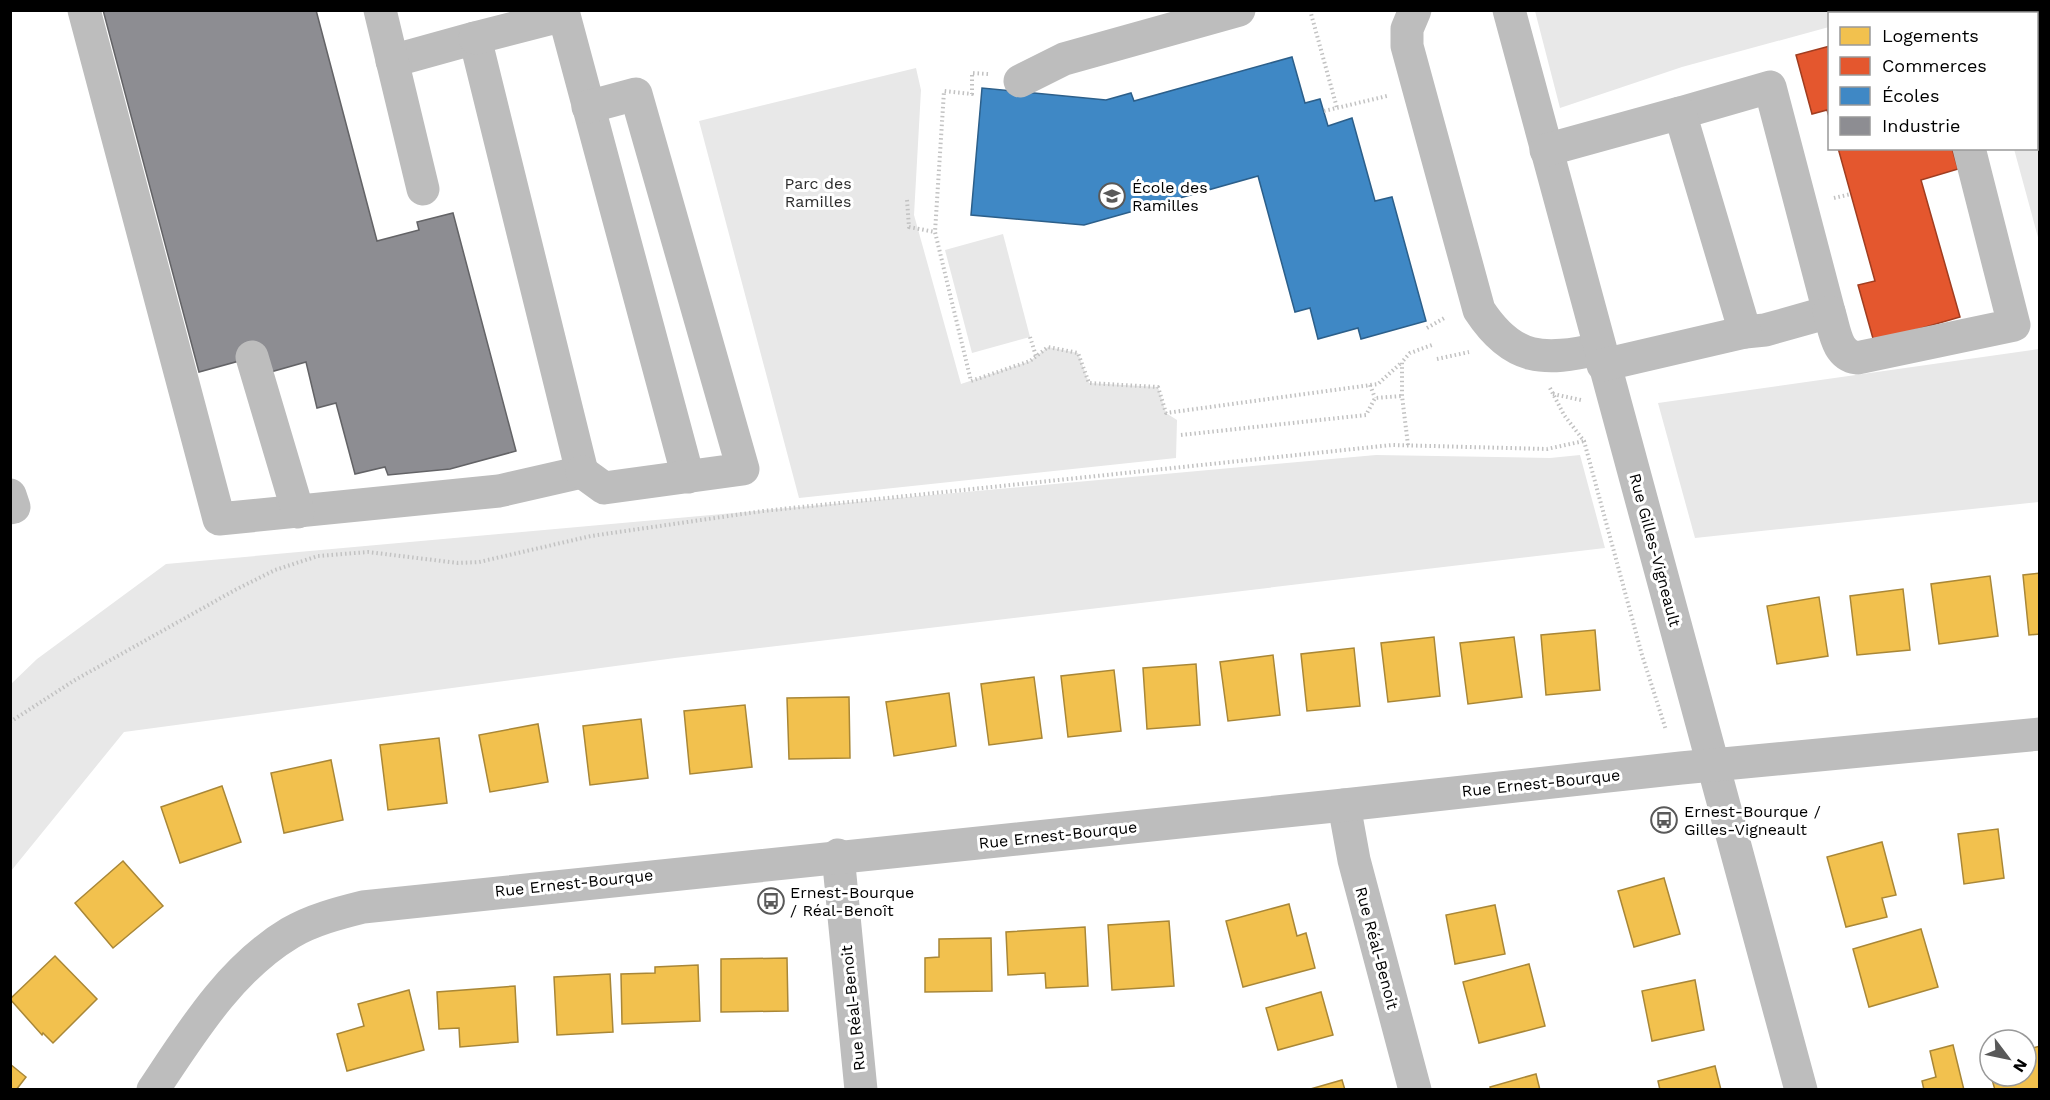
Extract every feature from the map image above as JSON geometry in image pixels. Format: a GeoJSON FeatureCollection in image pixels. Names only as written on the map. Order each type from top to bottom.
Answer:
{"type":"FeatureCollection","features":[{"type":"Feature","properties":{"kind":"street"},"geometry":{"type":"LineString","coordinates":[[84,10],[219,519],[499,491],[582,472]]}},
{"type":"Feature","properties":{"kind":"street"},"geometry":{"type":"LineString","coordinates":[[380,10],[423,189]]}},
{"type":"Feature","properties":{"kind":"street"},"geometry":{"type":"LineString","coordinates":[[1020,81],[1064,59],[1239,10]]}},
{"type":"Feature","properties":{"kind":"street"},"geometry":{"type":"LineString","coordinates":[[1415,10],[1407,29],[1407,46],[1479,310],[1498,335],[1526,353],[1541,357],[1601,357],[1765,330],[1829,312]]}},
{"type":"Feature","properties":{"kind":"street","name":"Rue Gilles-Vigneault"},"geometry":{"type":"LineString","coordinates":[[1509,10],[1601,357],[1801,1089]]}},
{"type":"Feature","properties":{"kind":"street"},"geometry":{"type":"LineString","coordinates":[[392,61],[564,15],[688,477]]}},
{"type":"Feature","properties":{"kind":"street"},"geometry":{"type":"LineString","coordinates":[[475,38],[582,472],[604,488],[743,470],[636,94],[588,107]]}},
{"type":"Feature","properties":{"kind":"street"},"geometry":{"type":"LineString","coordinates":[[1546,150],[1770,87],[1841,352],[1857,358],[2014,325],[1970,150]]}},
{"type":"Feature","properties":{"kind":"street"},"geometry":{"type":"LineString","coordinates":[[1680,113],[1745,332]]}},
{"type":"Feature","properties":{"kind":"street"},"geometry":{"type":"LineString","coordinates":[[252,357],[298,512]]}},
{"type":"Feature","properties":{"kind":"street"},"geometry":{"type":"LineString","coordinates":[[10,495],[14,507],[10,508]]}},
{"type":"Feature","properties":{"kind":"street","name":"Rue Ernest-Bourque"},"geometry":{"type":"LineString","coordinates":[[153,1089],[210,1008],[253,959],[291,932],[316,921],[373,905],[1713,765],[2040,734]]}},
{"type":"Feature","properties":{"kind":"street","name":"Rue Réal-Benoit"},"geometry":{"type":"LineString","coordinates":[[1344,805],[1354,860],[1415,1089]]}},
{"type":"Feature","properties":{"kind":"street","name":"Rue Réal-Benoit"},"geometry":{"type":"LineString","coordinates":[[838,855],[861,1089]]}},
{"type":"Feature","properties":{"kind":"path"},"geometry":{"type":"LineString","coordinates":[[1310,10],[1337,108]]}},
{"type":"Feature","properties":{"kind":"path"},"geometry":{"type":"LineString","coordinates":[[981,73],[972,73],[972,94],[944,91],[935,232],[971,381],[1030,362],[1048,347],[1078,353],[1089,383],[1158,387],[1166,413],[1378,384],[1410,352],[1432,345]]}},
{"type":"Feature","properties":{"kind":"path"},"geometry":{"type":"LineString","coordinates":[[1324,111],[1396,93]]}},
{"type":"Feature","properties":{"kind":"path"},"geometry":{"type":"LineString","coordinates":[[1834,198],[1851,194]]}},
{"type":"Feature","properties":{"kind":"path"},"geometry":{"type":"LineString","coordinates":[[907,200],[909,227],[935,232]]}},
{"type":"Feature","properties":{"kind":"path"},"geometry":{"type":"LineString","coordinates":[[1030,337],[1036,356]]}},
{"type":"Feature","properties":{"kind":"path"},"geometry":{"type":"LineString","coordinates":[[1402,362],[1402,396],[1408,445]]}},
{"type":"Feature","properties":{"kind":"path"},"geometry":{"type":"LineString","coordinates":[[1181,435],[1366,415],[1375,398],[1370,385]]}},
{"type":"Feature","properties":{"kind":"path"},"geometry":{"type":"LineString","coordinates":[[1552,394],[1584,441],[1642,655],[1666,730]]}},
{"type":"Feature","properties":{"kind":"path"},"geometry":{"type":"LineString","coordinates":[[1375,398],[1402,396]]}},
{"type":"Feature","properties":{"kind":"path"},"geometry":{"type":"LineString","coordinates":[[10,722],[75,680],[235,590],[275,570],[318,556],[368,552],[433,561],[479,562],[601,534],[763,511],[1408,445],[1547,449],[1584,441]]}},
{"type":"Feature","properties":{"kind":"green space"},"geometry":{"type":"Polygon","coordinates":[[[1535,10],[1892,11],[1828,12],[1828,27],[1682,67],[1560,108],[1535,10]]]}},
{"type":"Feature","properties":{"kind":"green space"},"geometry":{"type":"Polygon","coordinates":[[[1977,11],[2028,11],[2028,12],[1977,11]]]}},
{"type":"Feature","properties":{"kind":"green space"},"geometry":{"type":"Polygon","coordinates":[[[2038,53],[2040,62],[2039,241],[2014,150],[2038,150],[2038,53]]]}},
{"type":"Feature","properties":{"kind":"green space","name":"Parc des Ramilles"},"geometry":{"type":"Polygon","coordinates":[[[916,68],[921,90],[914,215],[961,384],[1030,361],[1048,347],[1078,353],[1089,383],[1158,387],[1166,413],[1177,420],[1176,458],[799,498],[699,121],[916,68]]]}},
{"type":"Feature","properties":{"kind":"green space"},"geometry":{"type":"Polygon","coordinates":[[[1003,234],[1030,337],[972,353],[945,250],[1003,234]]]}},
{"type":"Feature","properties":{"kind":"green space"},"geometry":{"type":"Polygon","coordinates":[[[2039,349],[2039,502],[1695,538],[1658,403],[2039,349]]]}},
{"type":"Feature","properties":{"kind":"green space"},"geometry":{"type":"Polygon","coordinates":[[[1376,455],[1550,458],[1580,455],[1605,548],[675,658],[124,732],[11,871],[11,684],[37,659],[166,564],[1376,455]]]}},
{"type":"Feature","properties":{"kind":"building: Logements"},"geometry":{"type":"Polygon","coordinates":[[[2040,573],[2040,634],[2029,635],[2023,575],[2040,573]]]}},
{"type":"Feature","properties":{"kind":"building: Logements"},"geometry":{"type":"Polygon","coordinates":[[[1990,576],[1998,636],[1939,644],[1931,584],[1990,576]]]}},
{"type":"Feature","properties":{"kind":"building: Logements"},"geometry":{"type":"Polygon","coordinates":[[[1903,589],[1910,650],[1857,655],[1850,596],[1903,589]]]}},
{"type":"Feature","properties":{"kind":"building: Logements"},"geometry":{"type":"Polygon","coordinates":[[[1819,597],[1828,656],[1777,664],[1767,606],[1819,597]]]}},
{"type":"Feature","properties":{"kind":"building: Logements"},"geometry":{"type":"Polygon","coordinates":[[[1595,630],[1600,690],[1546,695],[1541,635],[1595,630]]]}},
{"type":"Feature","properties":{"kind":"building: Logements"},"geometry":{"type":"Polygon","coordinates":[[[1434,637],[1440,696],[1388,702],[1381,643],[1434,637]]]}},
{"type":"Feature","properties":{"kind":"building: Logements"},"geometry":{"type":"Polygon","coordinates":[[[1514,637],[1522,697],[1468,704],[1460,643],[1514,637]]]}},
{"type":"Feature","properties":{"kind":"building: Logements"},"geometry":{"type":"Polygon","coordinates":[[[1354,648],[1360,706],[1307,711],[1301,654],[1354,648]]]}},
{"type":"Feature","properties":{"kind":"building: Logements"},"geometry":{"type":"Polygon","coordinates":[[[1273,655],[1280,715],[1228,721],[1220,662],[1273,655]]]}},
{"type":"Feature","properties":{"kind":"building: Logements"},"geometry":{"type":"Polygon","coordinates":[[[1196,664],[1200,725],[1147,729],[1143,668],[1196,664]]]}},
{"type":"Feature","properties":{"kind":"building: Logements"},"geometry":{"type":"Polygon","coordinates":[[[1114,670],[1121,731],[1068,737],[1061,676],[1114,670]]]}},
{"type":"Feature","properties":{"kind":"building: Logements"},"geometry":{"type":"Polygon","coordinates":[[[1034,677],[1042,738],[989,745],[981,684],[1034,677]]]}},
{"type":"Feature","properties":{"kind":"building: Logements"},"geometry":{"type":"Polygon","coordinates":[[[949,693],[956,746],[894,756],[886,702],[949,693]]]}},
{"type":"Feature","properties":{"kind":"building: Logements"},"geometry":{"type":"Polygon","coordinates":[[[849,697],[850,758],[789,759],[787,698],[849,697]]]}},
{"type":"Feature","properties":{"kind":"building: Logements"},"geometry":{"type":"Polygon","coordinates":[[[745,705],[752,767],[690,774],[684,711],[745,705]]]}},
{"type":"Feature","properties":{"kind":"building: Logements"},"geometry":{"type":"Polygon","coordinates":[[[641,719],[648,778],[590,785],[583,726],[641,719]]]}},
{"type":"Feature","properties":{"kind":"building: Logements"},"geometry":{"type":"Polygon","coordinates":[[[538,724],[548,782],[490,792],[479,735],[538,724]]]}},
{"type":"Feature","properties":{"kind":"building: Logements"},"geometry":{"type":"Polygon","coordinates":[[[439,738],[447,803],[388,810],[380,745],[439,738]]]}},
{"type":"Feature","properties":{"kind":"building: Logements"},"geometry":{"type":"Polygon","coordinates":[[[331,760],[343,820],[284,833],[271,773],[331,760]]]}},
{"type":"Feature","properties":{"kind":"building: Logements"},"geometry":{"type":"Polygon","coordinates":[[[222,786],[241,842],[180,863],[161,807],[222,786]]]}},
{"type":"Feature","properties":{"kind":"building: Logements"},"geometry":{"type":"Polygon","coordinates":[[[1998,829],[2004,878],[1964,884],[1958,834],[1998,829]]]}},
{"type":"Feature","properties":{"kind":"building: Logements"},"geometry":{"type":"Polygon","coordinates":[[[1882,842],[1896,895],[1882,898],[1887,917],[1846,927],[1827,857],[1882,842]]]}},
{"type":"Feature","properties":{"kind":"building: Logements"},"geometry":{"type":"Polygon","coordinates":[[[123,861],[163,906],[113,948],[75,903],[123,861]]]}},
{"type":"Feature","properties":{"kind":"building: Logements"},"geometry":{"type":"Polygon","coordinates":[[[1664,878],[1680,934],[1634,947],[1618,891],[1664,878]]]}},
{"type":"Feature","properties":{"kind":"building: Logements"},"geometry":{"type":"Polygon","coordinates":[[[1289,904],[1297,936],[1306,933],[1315,968],[1243,987],[1226,921],[1289,904]]]}},
{"type":"Feature","properties":{"kind":"building: Logements"},"geometry":{"type":"Polygon","coordinates":[[[1495,905],[1505,954],[1455,964],[1446,915],[1495,905]]]}},
{"type":"Feature","properties":{"kind":"building: Logements"},"geometry":{"type":"Polygon","coordinates":[[[1169,921],[1174,986],[1112,990],[1108,925],[1169,921]]]}},
{"type":"Feature","properties":{"kind":"building: Logements"},"geometry":{"type":"Polygon","coordinates":[[[1085,927],[1088,986],[1046,988],[1045,973],[1008,975],[1006,932],[1085,927]]]}},
{"type":"Feature","properties":{"kind":"building: Logements"},"geometry":{"type":"Polygon","coordinates":[[[1921,929],[1938,987],[1869,1007],[1853,949],[1921,929]]]}},
{"type":"Feature","properties":{"kind":"building: Logements"},"geometry":{"type":"Polygon","coordinates":[[[991,938],[992,991],[925,992],[925,958],[939,957],[939,939],[991,938]]]}},
{"type":"Feature","properties":{"kind":"building: Logements"},"geometry":{"type":"Polygon","coordinates":[[[55,956],[97,999],[53,1043],[43,1033],[42,1035],[10,999],[55,956]]]}},
{"type":"Feature","properties":{"kind":"building: Logements"},"geometry":{"type":"Polygon","coordinates":[[[787,958],[788,1011],[721,1012],[721,959],[787,958]]]}},
{"type":"Feature","properties":{"kind":"building: Logements"},"geometry":{"type":"Polygon","coordinates":[[[1529,964],[1545,1026],[1479,1043],[1463,982],[1529,964]]]}},
{"type":"Feature","properties":{"kind":"building: Logements"},"geometry":{"type":"Polygon","coordinates":[[[698,965],[700,1021],[622,1024],[621,974],[655,973],[655,967],[698,965]]]}},
{"type":"Feature","properties":{"kind":"building: Logements"},"geometry":{"type":"Polygon","coordinates":[[[610,974],[613,1032],[557,1035],[554,977],[610,974]]]}},
{"type":"Feature","properties":{"kind":"building: Logements"},"geometry":{"type":"Polygon","coordinates":[[[1695,980],[1704,1030],[1652,1041],[1642,991],[1695,980]]]}},
{"type":"Feature","properties":{"kind":"building: Logements"},"geometry":{"type":"Polygon","coordinates":[[[515,986],[518,1042],[460,1047],[459,1028],[439,1029],[437,992],[515,986]]]}},
{"type":"Feature","properties":{"kind":"building: Logements"},"geometry":{"type":"Polygon","coordinates":[[[409,990],[424,1050],[347,1071],[337,1034],[364,1026],[358,1004],[409,990]]]}},
{"type":"Feature","properties":{"kind":"building: Logements"},"geometry":{"type":"Polygon","coordinates":[[[1321,992],[1333,1035],[1278,1050],[1266,1008],[1321,992]]]}},
{"type":"Feature","properties":{"kind":"building: Logements"},"geometry":{"type":"Polygon","coordinates":[[[1953,1045],[1964,1090],[1924,1090],[1922,1081],[1936,1077],[1930,1051],[1953,1045]]]}},
{"type":"Feature","properties":{"kind":"building: Logements"},"geometry":{"type":"Polygon","coordinates":[[[2040,1046],[2040,1090],[1995,1090],[1994,1088],[2038,1088],[2038,1047],[2040,1046]]]}},
{"type":"Feature","properties":{"kind":"building: Logements"},"geometry":{"type":"Polygon","coordinates":[[[10,1064],[26,1077],[16,1090],[10,1090],[10,1064]]]}},
{"type":"Feature","properties":{"kind":"building: Logements"},"geometry":{"type":"Polygon","coordinates":[[[1715,1066],[1721,1090],[1660,1090],[1658,1081],[1715,1066]]]}},
{"type":"Feature","properties":{"kind":"building: Logements"},"geometry":{"type":"Polygon","coordinates":[[[1536,1074],[1540,1090],[1491,1090],[1490,1087],[1536,1074]]]}},
{"type":"Feature","properties":{"kind":"building: Logements"},"geometry":{"type":"Polygon","coordinates":[[[1342,1080],[1345,1090],[1307,1090],[1342,1080]]]}},
{"type":"Feature","properties":{"kind":"building: Commerces"},"geometry":{"type":"Polygon","coordinates":[[[1828,47],[1828,113],[1827,110],[1812,114],[1796,55],[1828,47]]]}},
{"type":"Feature","properties":{"kind":"building: Commerces"},"geometry":{"type":"Polygon","coordinates":[[[1839,150],[1953,150],[1958,169],[1921,180],[1960,317],[1874,342],[1858,285],[1875,281],[1839,150]]]}},
{"type":"Feature","properties":{"kind":"building: Écoles"},"geometry":{"type":"Polygon","coordinates":[[[1292,57],[1305,103],[1320,99],[1328,126],[1352,118],[1375,201],[1392,197],[1426,321],[1361,339],[1358,328],[1318,339],[1310,308],[1295,312],[1258,176],[1084,225],[971,215],[982,88],[1106,100],[1131,93],[1134,101],[1292,57]]]}},
{"type":"Feature","properties":{"kind":"building: Industrie"},"geometry":{"type":"Polygon","coordinates":[[[103,10],[316,10],[377,241],[419,230],[417,222],[453,213],[516,451],[450,469],[388,475],[385,467],[355,474],[336,403],[317,408],[306,362],[267,373],[261,355],[199,372],[103,10]]]}},
{"type":"Feature","properties":{"kind":"place","name":"École des Ramilles"},"geometry":{"type":"Point","coordinates":[1112,196]}},
{"type":"Feature","properties":{"kind":"place","name":"Ernest-Bourque / Gilles-Vigneault"},"geometry":{"type":"Point","coordinates":[1664,820]}},
{"type":"Feature","properties":{"kind":"place","name":"Ernest-Bourque / Réal-Benoît"},"geometry":{"type":"Point","coordinates":[771,901]}}]}
